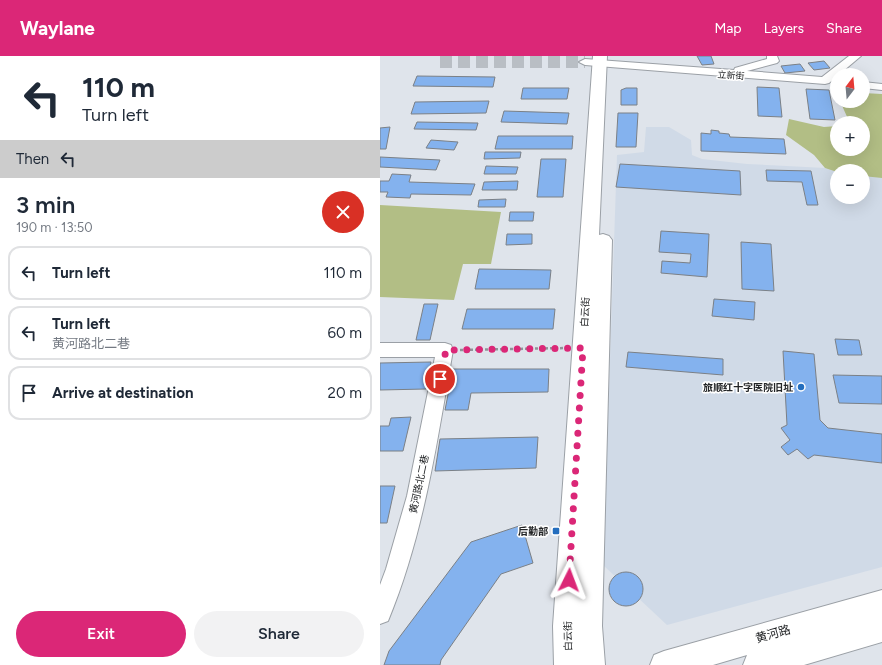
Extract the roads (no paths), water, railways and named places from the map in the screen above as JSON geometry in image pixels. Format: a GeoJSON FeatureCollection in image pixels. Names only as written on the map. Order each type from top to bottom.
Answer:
{"type":"FeatureCollection","features":[{"type":"Feature","properties":{"kind":"main road","name":"白云街"},"geometry":{"type":"LineString","coordinates":[[568,665],[567,626],[601,61]]}},
{"type":"Feature","properties":{"kind":"main road","name":"白云街"},"geometry":{"type":"LineString","coordinates":[[591,665],[588,626],[601,61]]}},
{"type":"Feature","properties":{"kind":"main road","name":"黄河路"},"geometry":{"type":"LineString","coordinates":[[664,665],[882,603]]}},
{"type":"Feature","properties":{"kind":"main road"},"geometry":{"type":"LineString","coordinates":[[757,665],[882,628]]}},
{"type":"Feature","properties":{"kind":"street"},"geometry":{"type":"LineString","coordinates":[[717,74],[755,66],[773,60],[772,56]]}},
{"type":"Feature","properties":{"kind":"street"},"geometry":{"type":"LineString","coordinates":[[824,81],[856,56]]}},
{"type":"Feature","properties":{"kind":"street","name":"立新街"},"geometry":{"type":"LineString","coordinates":[[601,61],[717,74],[830,81]]}},
{"type":"Feature","properties":{"kind":"street"},"geometry":{"type":"LineString","coordinates":[[870,86],[882,87]]}},
{"type":"Feature","properties":{"kind":"street","name":"黄河路北二巷"},"geometry":{"type":"LineString","coordinates":[[380,350],[446,350],[417,496],[397,569],[380,614]]}},
{"type":"Feature","properties":{"kind":"tunnel"},"geometry":{"type":"LineString","coordinates":[[440,62],[585,62]]}},
{"type":"Feature","properties":{"kind":"place","name":"旅顺红十字医院旧址"},"geometry":{"type":"Point","coordinates":[801,387]}},
{"type":"Feature","properties":{"kind":"place","name":"后勤部"},"geometry":{"type":"Point","coordinates":[556,531]}}]}
